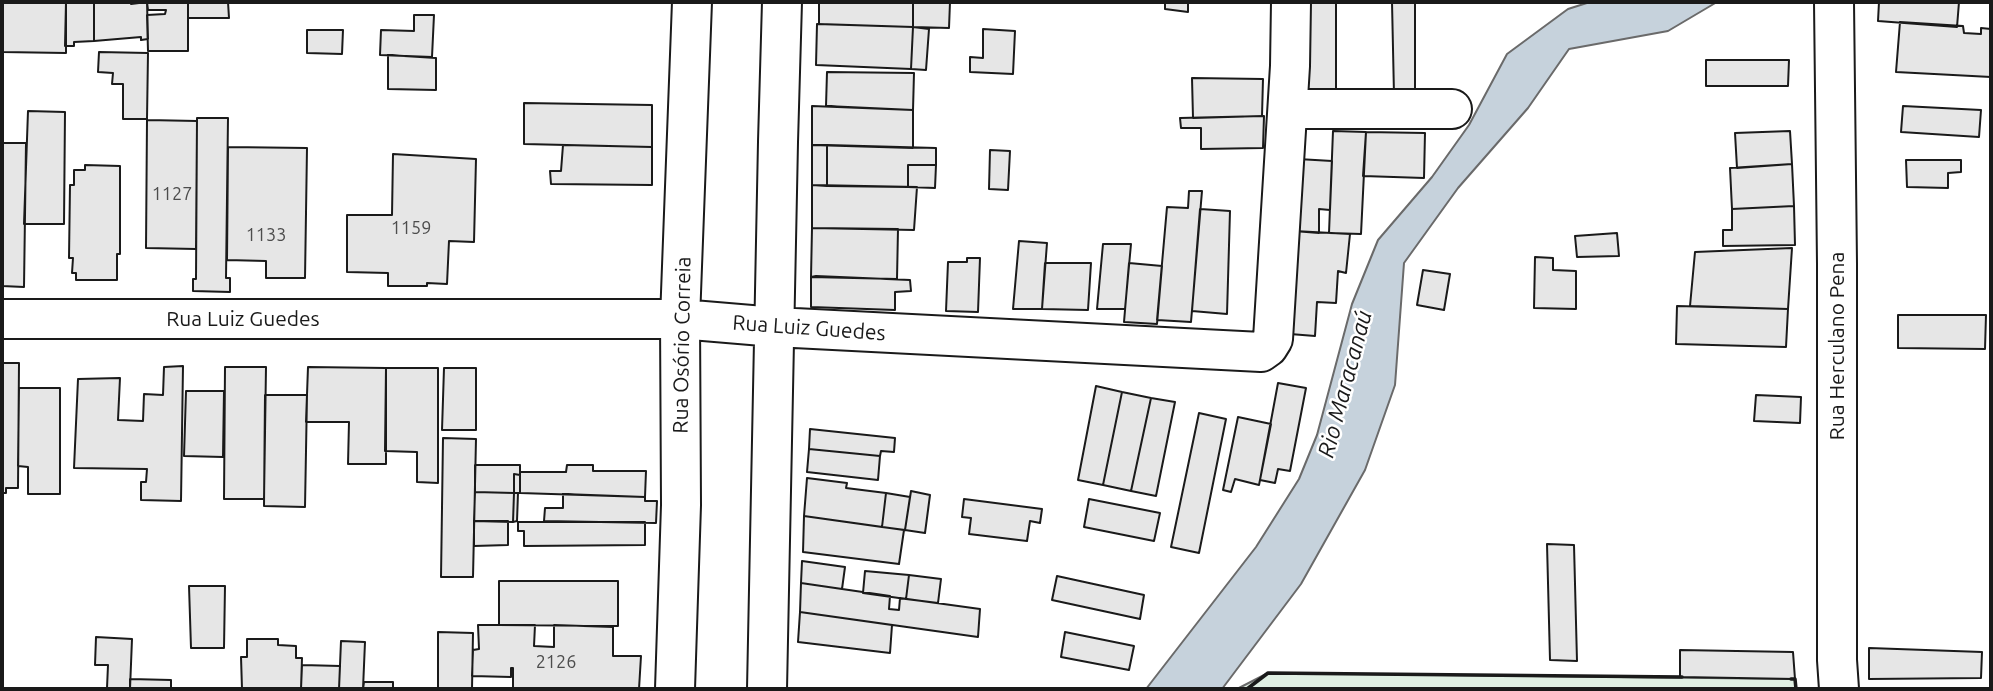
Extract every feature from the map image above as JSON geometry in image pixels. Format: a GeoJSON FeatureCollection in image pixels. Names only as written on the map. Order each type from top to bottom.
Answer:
{"type":"FeatureCollection","features":[{"type":"Feature","properties":{"kind":"street","name":"Rua Osório Correia"},"geometry":{"type":"LineString","coordinates":[[675,689],[681,505],[680,319],[692,2]]}},
{"type":"Feature","properties":{"kind":"street"},"geometry":{"type":"LineString","coordinates":[[767,689],[782,2]]}},
{"type":"Feature","properties":{"kind":"street","name":"Rua Luiz Guedes"},"geometry":{"type":"LineString","coordinates":[[2,318],[680,319],[775,327],[1261,352],[1273,339],[1288,109],[1291,2]]}},
{"type":"Feature","properties":{"kind":"street","name":"Rua Herculano Pena"},"geometry":{"type":"LineString","coordinates":[[1834,2],[1839,689]]}},
{"type":"Feature","properties":{"kind":"street"},"geometry":{"type":"LineString","coordinates":[[1288,109],[1452,109]]}},
{"type":"Feature","properties":{"kind":"green space"},"geometry":{"type":"Polygon","coordinates":[[[1268,673],[1795,679],[1796,689],[1237,689],[1268,673]]]}},
{"type":"Feature","properties":{"kind":"water","name":"Rio Maracanaú"},"geometry":{"type":"Polygon","coordinates":[[[1590,2],[1717,2],[1668,31],[1569,49],[1528,108],[1458,188],[1404,263],[1395,385],[1365,470],[1301,584],[1222,689],[1146,689],[1256,547],[1299,479],[1317,435],[1352,304],[1378,240],[1432,177],[1469,125],[1507,54],[1568,9],[1590,2]]]}},
{"type":"Feature","properties":{"kind":"building"},"geometry":{"type":"Polygon","coordinates":[[[2,2],[66,2],[66,53],[2,52],[2,2]]]}},
{"type":"Feature","properties":{"kind":"building"},"geometry":{"type":"Polygon","coordinates":[[[66,2],[94,2],[94,41],[74,42],[74,46],[65,46],[66,2]]]}},
{"type":"Feature","properties":{"kind":"building"},"geometry":{"type":"Polygon","coordinates":[[[94,2],[147,2],[148,39],[141,40],[141,37],[94,41],[94,2]]]}},
{"type":"Feature","properties":{"kind":"building"},"geometry":{"type":"Polygon","coordinates":[[[147,2],[188,2],[188,51],[148,51],[147,15],[165,14],[166,10],[148,10],[147,2]]]}},
{"type":"Feature","properties":{"kind":"building"},"geometry":{"type":"Polygon","coordinates":[[[188,2],[228,2],[229,18],[188,18],[188,2]]]}},
{"type":"Feature","properties":{"kind":"building"},"geometry":{"type":"Polygon","coordinates":[[[819,2],[913,2],[913,27],[819,24],[819,2]]]}},
{"type":"Feature","properties":{"kind":"building"},"geometry":{"type":"Polygon","coordinates":[[[913,2],[950,2],[949,28],[913,27],[913,2]]]}},
{"type":"Feature","properties":{"kind":"building"},"geometry":{"type":"Polygon","coordinates":[[[1165,2],[1188,2],[1188,12],[1165,9],[1165,2]]]}},
{"type":"Feature","properties":{"kind":"building"},"geometry":{"type":"Polygon","coordinates":[[[1299,2],[1336,2],[1336,95],[1299,95],[1299,2]]]}},
{"type":"Feature","properties":{"kind":"building"},"geometry":{"type":"Polygon","coordinates":[[[1392,2],[1415,2],[1415,94],[1394,95],[1392,2]]]}},
{"type":"Feature","properties":{"kind":"building"},"geometry":{"type":"Polygon","coordinates":[[[1879,2],[1959,2],[1957,27],[1878,21],[1879,2]]]}},
{"type":"Feature","properties":{"kind":"building"},"geometry":{"type":"Polygon","coordinates":[[[414,15],[434,15],[432,57],[380,55],[381,30],[414,31],[414,15]]]}},
{"type":"Feature","properties":{"kind":"building"},"geometry":{"type":"Polygon","coordinates":[[[1900,22],[1963,26],[1964,33],[1981,34],[1981,28],[1991,29],[1991,77],[1896,72],[1900,22]]]}},
{"type":"Feature","properties":{"kind":"building"},"geometry":{"type":"Polygon","coordinates":[[[817,24],[913,27],[911,69],[816,65],[817,24]]]}},
{"type":"Feature","properties":{"kind":"building"},"geometry":{"type":"Polygon","coordinates":[[[913,27],[929,29],[926,70],[911,69],[913,27]]]}},
{"type":"Feature","properties":{"kind":"building"},"geometry":{"type":"Polygon","coordinates":[[[983,29],[1015,31],[1013,74],[970,72],[970,57],[983,58],[983,29]]]}},
{"type":"Feature","properties":{"kind":"building"},"geometry":{"type":"Polygon","coordinates":[[[307,30],[343,30],[342,54],[307,53],[307,30]]]}},
{"type":"Feature","properties":{"kind":"building"},"geometry":{"type":"Polygon","coordinates":[[[99,52],[148,53],[147,119],[123,119],[123,84],[112,84],[113,73],[98,72],[99,52]]]}},
{"type":"Feature","properties":{"kind":"building"},"geometry":{"type":"Polygon","coordinates":[[[388,55],[436,58],[436,90],[388,89],[388,55]]]}},
{"type":"Feature","properties":{"kind":"building"},"geometry":{"type":"Polygon","coordinates":[[[1706,60],[1789,60],[1788,86],[1706,86],[1706,60]]]}},
{"type":"Feature","properties":{"kind":"building"},"geometry":{"type":"Polygon","coordinates":[[[827,72],[914,73],[913,110],[826,106],[827,72]]]}},
{"type":"Feature","properties":{"kind":"building"},"geometry":{"type":"Polygon","coordinates":[[[1192,78],[1263,79],[1262,116],[1193,118],[1192,78]]]}},
{"type":"Feature","properties":{"kind":"building"},"geometry":{"type":"Polygon","coordinates":[[[524,103],[652,105],[652,147],[524,144],[524,103]]]}},
{"type":"Feature","properties":{"kind":"building"},"geometry":{"type":"Polygon","coordinates":[[[812,106],[913,110],[913,148],[812,145],[812,106]]]}},
{"type":"Feature","properties":{"kind":"building"},"geometry":{"type":"Polygon","coordinates":[[[1903,106],[1981,110],[1979,137],[1901,132],[1903,106]]]}},
{"type":"Feature","properties":{"kind":"building"},"geometry":{"type":"Polygon","coordinates":[[[28,111],[65,112],[64,224],[24,224],[28,111]]]}},
{"type":"Feature","properties":{"kind":"building"},"geometry":{"type":"Polygon","coordinates":[[[1264,116],[1263,148],[1201,149],[1201,128],[1181,128],[1180,118],[1264,116]]]}},
{"type":"Feature","properties":{"kind":"building"},"geometry":{"type":"Polygon","coordinates":[[[197,118],[228,118],[226,278],[230,278],[230,292],[193,291],[193,279],[196,279],[197,118]]]}},
{"type":"Feature","properties":{"kind":"building"},"geometry":{"type":"Polygon","coordinates":[[[147,120],[197,121],[196,249],[146,248],[147,120]]]}},
{"type":"Feature","properties":{"kind":"building"},"geometry":{"type":"Polygon","coordinates":[[[1333,131],[1366,132],[1361,234],[1329,233],[1333,131]]]}},
{"type":"Feature","properties":{"kind":"building"},"geometry":{"type":"Polygon","coordinates":[[[1790,131],[1792,164],[1737,168],[1735,133],[1790,131]]]}},
{"type":"Feature","properties":{"kind":"building"},"geometry":{"type":"Polygon","coordinates":[[[1366,132],[1425,133],[1424,178],[1363,176],[1366,132]]]}},
{"type":"Feature","properties":{"kind":"building"},"geometry":{"type":"Polygon","coordinates":[[[2,143],[26,143],[24,287],[2,286],[2,143]]]}},
{"type":"Feature","properties":{"kind":"building"},"geometry":{"type":"Polygon","coordinates":[[[563,145],[652,147],[652,185],[551,184],[550,171],[561,171],[563,145]]]}},
{"type":"Feature","properties":{"kind":"building"},"geometry":{"type":"Polygon","coordinates":[[[812,145],[827,145],[827,186],[812,185],[812,145]]]}},
{"type":"Feature","properties":{"kind":"building"},"geometry":{"type":"Polygon","coordinates":[[[827,145],[936,148],[936,165],[908,165],[908,187],[827,186],[827,145]]]}},
{"type":"Feature","properties":{"kind":"building"},"geometry":{"type":"Polygon","coordinates":[[[228,147],[307,148],[305,278],[266,278],[266,261],[227,260],[228,147]]]}},
{"type":"Feature","properties":{"kind":"building"},"geometry":{"type":"Polygon","coordinates":[[[990,150],[1010,151],[1008,190],[989,189],[990,150]]]}},
{"type":"Feature","properties":{"kind":"building"},"geometry":{"type":"Polygon","coordinates":[[[393,154],[476,159],[474,242],[449,241],[447,284],[388,286],[388,273],[347,272],[347,215],[392,215],[393,154]]]}},
{"type":"Feature","properties":{"kind":"building"},"geometry":{"type":"Polygon","coordinates":[[[1298,159],[1332,161],[1330,210],[1319,209],[1319,233],[1294,231],[1298,159]]]}},
{"type":"Feature","properties":{"kind":"building"},"geometry":{"type":"Polygon","coordinates":[[[1906,160],[1961,160],[1961,172],[1948,173],[1948,188],[1907,187],[1906,160]]]}},
{"type":"Feature","properties":{"kind":"building"},"geometry":{"type":"Polygon","coordinates":[[[1792,164],[1794,206],[1732,209],[1730,168],[1792,164]]]}},
{"type":"Feature","properties":{"kind":"building"},"geometry":{"type":"Polygon","coordinates":[[[85,165],[120,166],[120,254],[117,254],[117,280],[76,280],[76,273],[72,273],[73,258],[69,258],[70,185],[74,185],[74,170],[85,170],[85,165]]]}},
{"type":"Feature","properties":{"kind":"building"},"geometry":{"type":"Polygon","coordinates":[[[908,165],[936,165],[935,188],[908,187],[908,165]]]}},
{"type":"Feature","properties":{"kind":"building"},"geometry":{"type":"Polygon","coordinates":[[[812,185],[917,187],[914,230],[812,228],[812,185]]]}},
{"type":"Feature","properties":{"kind":"building"},"geometry":{"type":"Polygon","coordinates":[[[1189,191],[1202,191],[1191,322],[1157,320],[1167,207],[1188,208],[1189,191]]]}},
{"type":"Feature","properties":{"kind":"building"},"geometry":{"type":"Polygon","coordinates":[[[1794,206],[1795,245],[1723,246],[1723,230],[1732,230],[1732,209],[1794,206]]]}},
{"type":"Feature","properties":{"kind":"building"},"geometry":{"type":"Polygon","coordinates":[[[1200,209],[1230,211],[1227,314],[1192,311],[1200,209]]]}},
{"type":"Feature","properties":{"kind":"building"},"geometry":{"type":"Polygon","coordinates":[[[812,228],[898,229],[897,279],[811,277],[812,228]]]}},
{"type":"Feature","properties":{"kind":"building"},"geometry":{"type":"Polygon","coordinates":[[[1294,231],[1350,234],[1346,273],[1338,271],[1336,303],[1317,302],[1315,336],[1290,334],[1294,231]]]}},
{"type":"Feature","properties":{"kind":"building"},"geometry":{"type":"Polygon","coordinates":[[[1617,233],[1619,256],[1577,257],[1575,236],[1617,233]]]}},
{"type":"Feature","properties":{"kind":"building"},"geometry":{"type":"Polygon","coordinates":[[[1019,241],[1047,243],[1042,309],[1013,309],[1019,241]]]}},
{"type":"Feature","properties":{"kind":"building"},"geometry":{"type":"Polygon","coordinates":[[[1103,244],[1131,244],[1125,309],[1097,309],[1103,244]]]}},
{"type":"Feature","properties":{"kind":"building"},"geometry":{"type":"Polygon","coordinates":[[[1792,248],[1788,309],[1690,306],[1695,252],[1792,248]]]}},
{"type":"Feature","properties":{"kind":"building"},"geometry":{"type":"Polygon","coordinates":[[[1535,257],[1553,258],[1553,270],[1576,271],[1576,309],[1534,308],[1535,257]]]}},
{"type":"Feature","properties":{"kind":"building"},"geometry":{"type":"Polygon","coordinates":[[[967,258],[980,258],[978,312],[946,311],[948,262],[967,262],[967,258]]]}},
{"type":"Feature","properties":{"kind":"building"},"geometry":{"type":"Polygon","coordinates":[[[1045,263],[1091,263],[1088,310],[1042,309],[1045,263]]]}},
{"type":"Feature","properties":{"kind":"building"},"geometry":{"type":"Polygon","coordinates":[[[1129,263],[1162,266],[1157,324],[1124,322],[1129,263]]]}},
{"type":"Feature","properties":{"kind":"building"},"geometry":{"type":"Polygon","coordinates":[[[1423,270],[1450,274],[1444,310],[1417,305],[1423,270]]]}},
{"type":"Feature","properties":{"kind":"building"},"geometry":{"type":"Polygon","coordinates":[[[811,277],[910,280],[911,291],[895,292],[895,310],[811,307],[811,277]]]}},
{"type":"Feature","properties":{"kind":"building"},"geometry":{"type":"Polygon","coordinates":[[[1677,306],[1788,309],[1786,347],[1676,344],[1677,306]]]}},
{"type":"Feature","properties":{"kind":"building"},"geometry":{"type":"Polygon","coordinates":[[[1898,315],[1986,315],[1985,349],[1898,348],[1898,315]]]}},
{"type":"Feature","properties":{"kind":"building"},"geometry":{"type":"Polygon","coordinates":[[[2,363],[19,363],[18,488],[6,488],[6,493],[2,493],[2,363]]]}},
{"type":"Feature","properties":{"kind":"building"},"geometry":{"type":"Polygon","coordinates":[[[183,366],[181,501],[141,500],[141,482],[146,482],[147,469],[74,468],[78,379],[120,378],[118,420],[143,421],[144,394],[163,395],[164,367],[183,366]]]}},
{"type":"Feature","properties":{"kind":"building"},"geometry":{"type":"Polygon","coordinates":[[[225,367],[266,367],[264,499],[224,499],[225,367]]]}},
{"type":"Feature","properties":{"kind":"building"},"geometry":{"type":"Polygon","coordinates":[[[308,367],[386,368],[386,464],[348,464],[349,422],[306,422],[308,367]]]}},
{"type":"Feature","properties":{"kind":"building"},"geometry":{"type":"Polygon","coordinates":[[[386,368],[438,368],[438,483],[417,482],[417,452],[385,451],[386,368]]]}},
{"type":"Feature","properties":{"kind":"building"},"geometry":{"type":"Polygon","coordinates":[[[444,368],[476,368],[476,430],[442,430],[444,368]]]}},
{"type":"Feature","properties":{"kind":"building"},"geometry":{"type":"Polygon","coordinates":[[[1278,383],[1306,388],[1290,471],[1278,469],[1275,483],[1260,480],[1278,383]]]}},
{"type":"Feature","properties":{"kind":"building"},"geometry":{"type":"Polygon","coordinates":[[[1096,386],[1122,392],[1103,485],[1078,480],[1096,386]]]}},
{"type":"Feature","properties":{"kind":"building"},"geometry":{"type":"Polygon","coordinates":[[[19,388],[60,388],[60,494],[28,494],[28,467],[18,466],[19,388]]]}},
{"type":"Feature","properties":{"kind":"building"},"geometry":{"type":"Polygon","coordinates":[[[186,391],[224,391],[223,457],[184,456],[186,391]]]}},
{"type":"Feature","properties":{"kind":"building"},"geometry":{"type":"Polygon","coordinates":[[[1122,392],[1151,398],[1131,491],[1103,485],[1122,392]]]}},
{"type":"Feature","properties":{"kind":"building"},"geometry":{"type":"Polygon","coordinates":[[[265,395],[307,395],[305,507],[264,506],[265,395]]]}},
{"type":"Feature","properties":{"kind":"building"},"geometry":{"type":"Polygon","coordinates":[[[1756,395],[1801,397],[1800,423],[1754,421],[1756,395]]]}},
{"type":"Feature","properties":{"kind":"building"},"geometry":{"type":"Polygon","coordinates":[[[1151,398],[1175,402],[1156,496],[1131,491],[1151,398]]]}},
{"type":"Feature","properties":{"kind":"building"},"geometry":{"type":"Polygon","coordinates":[[[1199,413],[1226,419],[1199,553],[1171,547],[1199,413]]]}},
{"type":"Feature","properties":{"kind":"building"},"geometry":{"type":"Polygon","coordinates":[[[1238,417],[1271,424],[1259,485],[1235,479],[1231,492],[1223,490],[1238,417]]]}},
{"type":"Feature","properties":{"kind":"building"},"geometry":{"type":"Polygon","coordinates":[[[810,429],[895,438],[894,452],[881,451],[880,456],[809,449],[810,429]]]}},
{"type":"Feature","properties":{"kind":"building"},"geometry":{"type":"Polygon","coordinates":[[[443,438],[476,439],[473,577],[441,577],[443,438]]]}},
{"type":"Feature","properties":{"kind":"building"},"geometry":{"type":"Polygon","coordinates":[[[809,449],[880,456],[878,480],[807,472],[809,449]]]}},
{"type":"Feature","properties":{"kind":"building"},"geometry":{"type":"Polygon","coordinates":[[[475,465],[520,465],[520,475],[514,474],[514,493],[475,492],[475,465]]]}},
{"type":"Feature","properties":{"kind":"building"},"geometry":{"type":"Polygon","coordinates":[[[567,465],[593,465],[593,471],[646,471],[645,497],[520,493],[520,472],[566,472],[567,465]]]}},
{"type":"Feature","properties":{"kind":"building"},"geometry":{"type":"Polygon","coordinates":[[[514,474],[520,475],[520,493],[514,493],[514,474]]]}},
{"type":"Feature","properties":{"kind":"building"},"geometry":{"type":"Polygon","coordinates":[[[807,478],[847,483],[846,488],[886,493],[882,527],[804,516],[807,478]]]}},
{"type":"Feature","properties":{"kind":"building"},"geometry":{"type":"Polygon","coordinates":[[[911,491],[930,495],[925,533],[905,530],[911,491]]]}},
{"type":"Feature","properties":{"kind":"building"},"geometry":{"type":"Polygon","coordinates":[[[475,492],[514,493],[513,522],[474,521],[475,492]]]}},
{"type":"Feature","properties":{"kind":"building"},"geometry":{"type":"Polygon","coordinates":[[[514,493],[518,493],[517,521],[513,522],[514,493]]]}},
{"type":"Feature","properties":{"kind":"building"},"geometry":{"type":"Polygon","coordinates":[[[886,493],[910,497],[905,530],[882,527],[886,493]]]}},
{"type":"Feature","properties":{"kind":"building"},"geometry":{"type":"Polygon","coordinates":[[[563,494],[645,497],[645,501],[657,501],[656,523],[544,521],[545,508],[563,508],[563,494]]]}},
{"type":"Feature","properties":{"kind":"building"},"geometry":{"type":"Polygon","coordinates":[[[964,499],[1042,509],[1040,523],[1030,521],[1027,541],[969,534],[971,518],[962,517],[964,499]]]}},
{"type":"Feature","properties":{"kind":"building"},"geometry":{"type":"Polygon","coordinates":[[[1089,499],[1160,513],[1154,541],[1084,527],[1089,499]]]}},
{"type":"Feature","properties":{"kind":"building"},"geometry":{"type":"Polygon","coordinates":[[[804,516],[904,530],[899,564],[803,552],[804,516]]]}},
{"type":"Feature","properties":{"kind":"building"},"geometry":{"type":"Polygon","coordinates":[[[474,521],[508,521],[508,545],[474,546],[474,521]]]}},
{"type":"Feature","properties":{"kind":"building"},"geometry":{"type":"Polygon","coordinates":[[[518,522],[645,522],[645,545],[524,546],[524,531],[518,531],[518,522]]]}},
{"type":"Feature","properties":{"kind":"building"},"geometry":{"type":"Polygon","coordinates":[[[1547,544],[1574,545],[1577,661],[1550,660],[1547,544]]]}},
{"type":"Feature","properties":{"kind":"building"},"geometry":{"type":"Polygon","coordinates":[[[802,561],[845,567],[842,589],[801,583],[802,561]]]}},
{"type":"Feature","properties":{"kind":"building"},"geometry":{"type":"Polygon","coordinates":[[[865,571],[909,575],[906,599],[863,593],[865,571]]]}},
{"type":"Feature","properties":{"kind":"building"},"geometry":{"type":"Polygon","coordinates":[[[909,575],[941,579],[938,603],[906,599],[909,575]]]}},
{"type":"Feature","properties":{"kind":"building"},"geometry":{"type":"Polygon","coordinates":[[[1057,576],[1144,595],[1140,619],[1052,600],[1057,576]]]}},
{"type":"Feature","properties":{"kind":"building"},"geometry":{"type":"Polygon","coordinates":[[[499,581],[618,581],[618,626],[499,625],[499,581]]]}},
{"type":"Feature","properties":{"kind":"building"},"geometry":{"type":"Polygon","coordinates":[[[801,583],[890,596],[889,609],[899,610],[900,598],[980,609],[978,637],[800,612],[801,583]]]}},
{"type":"Feature","properties":{"kind":"building"},"geometry":{"type":"Polygon","coordinates":[[[189,586],[225,586],[224,648],[191,648],[189,586]]]}},
{"type":"Feature","properties":{"kind":"building"},"geometry":{"type":"Polygon","coordinates":[[[800,612],[892,625],[890,653],[798,642],[800,612]]]}},
{"type":"Feature","properties":{"kind":"building"},"geometry":{"type":"Polygon","coordinates":[[[478,625],[535,625],[534,646],[554,647],[554,625],[613,627],[613,656],[641,656],[639,689],[513,689],[513,668],[511,677],[472,676],[473,650],[479,649],[478,625]]]}},
{"type":"Feature","properties":{"kind":"building"},"geometry":{"type":"Polygon","coordinates":[[[438,632],[473,633],[472,689],[438,689],[438,632]]]}},
{"type":"Feature","properties":{"kind":"building"},"geometry":{"type":"Polygon","coordinates":[[[1065,632],[1134,646],[1129,670],[1061,657],[1065,632]]]}},
{"type":"Feature","properties":{"kind":"building"},"geometry":{"type":"Polygon","coordinates":[[[96,637],[132,639],[130,689],[107,688],[108,665],[95,665],[96,637]]]}},
{"type":"Feature","properties":{"kind":"building"},"geometry":{"type":"Polygon","coordinates":[[[247,639],[278,639],[278,645],[296,646],[296,658],[302,658],[301,689],[242,689],[241,657],[247,657],[247,639]]]}},
{"type":"Feature","properties":{"kind":"building"},"geometry":{"type":"Polygon","coordinates":[[[341,641],[365,642],[363,689],[339,689],[341,641]]]}},
{"type":"Feature","properties":{"kind":"building"},"geometry":{"type":"Polygon","coordinates":[[[1869,648],[1982,652],[1981,678],[1869,679],[1869,648]]]}},
{"type":"Feature","properties":{"kind":"building"},"geometry":{"type":"Polygon","coordinates":[[[1680,650],[1793,652],[1795,679],[1680,677],[1680,650]]]}},
{"type":"Feature","properties":{"kind":"building"},"geometry":{"type":"Polygon","coordinates":[[[302,665],[340,666],[339,689],[301,689],[302,665]]]}},
{"type":"Feature","properties":{"kind":"building"},"geometry":{"type":"Polygon","coordinates":[[[130,679],[171,680],[171,689],[130,689],[130,679]]]}},
{"type":"Feature","properties":{"kind":"building"},"geometry":{"type":"Polygon","coordinates":[[[364,682],[393,682],[393,689],[363,689],[364,682]]]}},
{"type":"Feature","properties":{"kind":"wall"},"geometry":{"type":"LineString","coordinates":[[1247,689],[1268,673],[1682,677]]}},
{"type":"Feature","properties":{"kind":"wall"},"geometry":{"type":"LineString","coordinates":[[1791,679],[1795,679],[1796,689]]}}]}
